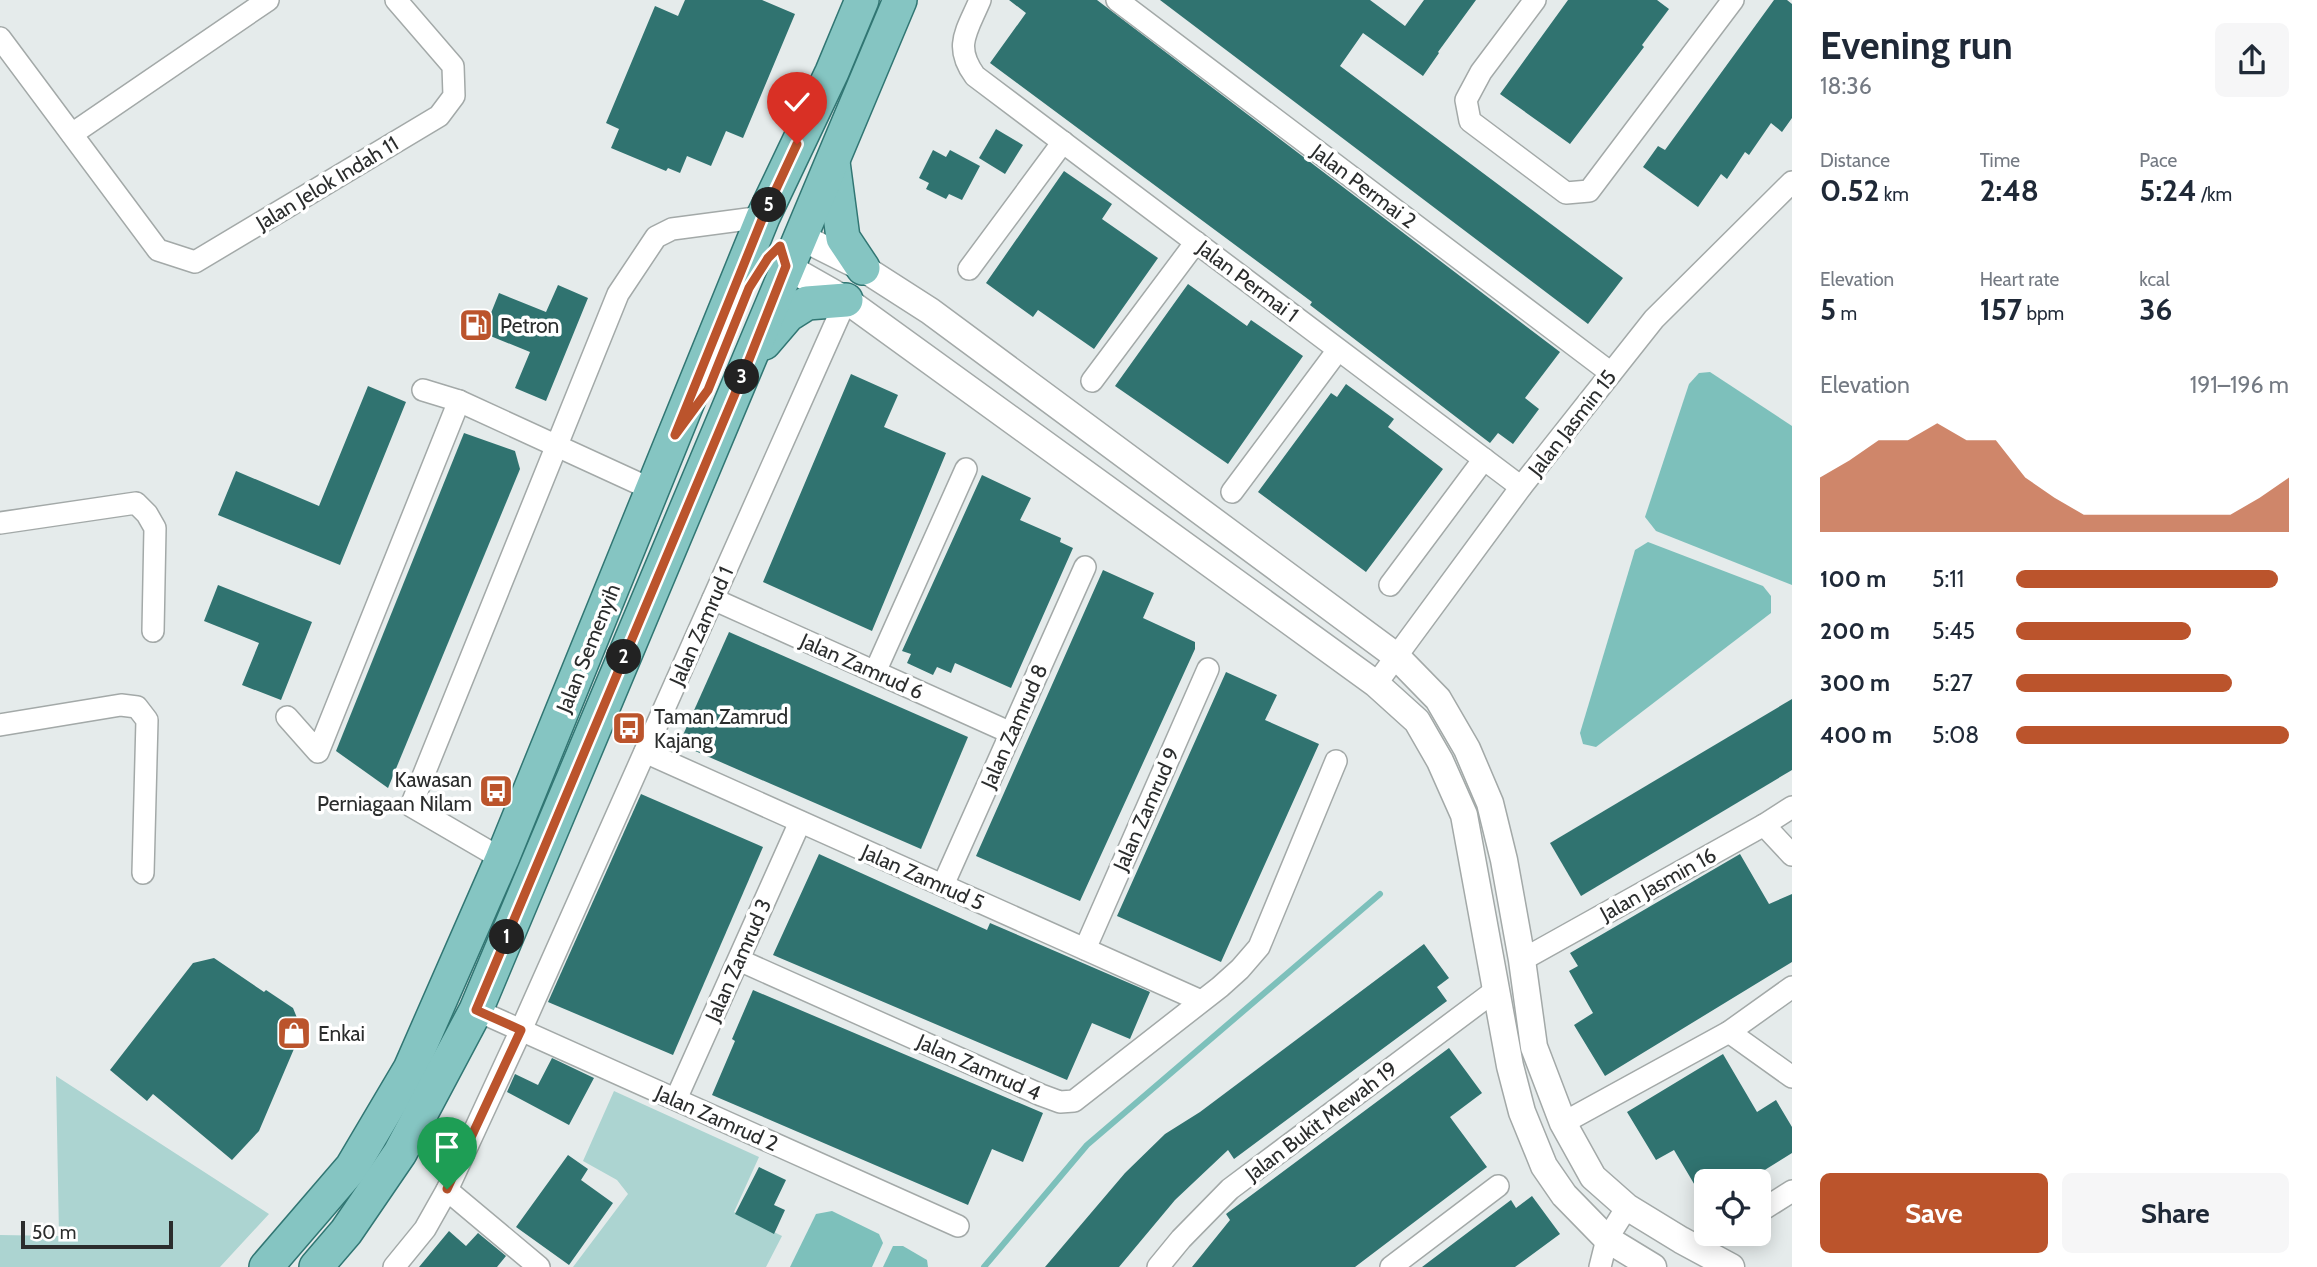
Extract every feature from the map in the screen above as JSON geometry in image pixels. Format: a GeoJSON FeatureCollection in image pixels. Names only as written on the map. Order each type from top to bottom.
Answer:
{"type":"FeatureCollection","features":[{"type":"Feature","properties":{"kind":"main road","name":"Jalan Semenyih"},"geometry":{"type":"LineString","coordinates":[[266,1267],[352,1167],[410,1069],[502,859],[763,217],[832,72],[862,0]]}},
{"type":"Feature","properties":{"kind":"main road","name":"Jalan Semenyih"},"geometry":{"type":"LineString","coordinates":[[316,1267],[346,1232],[401,1153],[476,1010],[745,370],[789,249],[833,160],[900,0]]}},
{"type":"Feature","properties":{"kind":"main road"},"geometry":{"type":"LineString","coordinates":[[675,435],[708,390],[749,288],[768,258],[789,249],[778,235],[779,221],[814,139],[832,72]]}},
{"type":"Feature","properties":{"kind":"main road"},"geometry":{"type":"LineString","coordinates":[[833,160],[843,238],[863,268]]}},
{"type":"Feature","properties":{"kind":"main road"},"geometry":{"type":"LineString","coordinates":[[745,370],[768,337],[788,315],[807,303],[846,300]]}},
{"type":"Feature","properties":{"kind":"street"},"geometry":{"type":"LineString","coordinates":[[0,38],[72,134],[268,0]]}},
{"type":"Feature","properties":{"kind":"street","name":"Jalan Jelok Indah 11"},"geometry":{"type":"LineString","coordinates":[[72,134],[158,250],[195,262],[439,116],[454,96],[453,66],[396,0]]}},
{"type":"Feature","properties":{"kind":"street","name":"Jalan Permai 1"},"geometry":{"type":"LineString","coordinates":[[979,0],[962,40],[965,62],[975,76],[1521,487]]}},
{"type":"Feature","properties":{"kind":"street","name":"Jalan Permai 2"},"geometry":{"type":"LineString","coordinates":[[1117,0],[1611,373]]}},
{"type":"Feature","properties":{"kind":"street"},"geometry":{"type":"LineString","coordinates":[[1535,0],[1481,72],[1466,100],[1469,121],[1566,193],[1589,191],[1733,0]]}},
{"type":"Feature","properties":{"kind":"street"},"geometry":{"type":"LineString","coordinates":[[969,269],[1063,142]]}},
{"type":"Feature","properties":{"kind":"street","name":"Jalan Jasmin 15"},"geometry":{"type":"LineString","coordinates":[[1376,684],[1521,487],[1654,318],[1792,182]]}},
{"type":"Feature","properties":{"kind":"street"},"geometry":{"type":"LineString","coordinates":[[502,859],[411,806],[556,446],[618,294],[656,237],[672,229],[763,217]]}},
{"type":"Feature","properties":{"kind":"street"},"geometry":{"type":"LineString","coordinates":[[1092,381],[1196,242]]}},
{"type":"Feature","properties":{"kind":"street"},"geometry":{"type":"LineString","coordinates":[[789,249],[863,268],[941,319],[1396,656],[1438,699],[1466,749],[1490,803],[1504,860],[1534,1047],[1563,1123],[1593,1177],[1627,1207],[1731,1267]]}},
{"type":"Feature","properties":{"kind":"street"},"geometry":{"type":"LineString","coordinates":[[789,249],[846,300],[1376,684],[1417,721],[1440,761],[1464,815],[1516,1089],[1544,1166],[1564,1195],[1607,1239],[1653,1267]]}},
{"type":"Feature","properties":{"kind":"street","name":"Jalan Zamrud 1"},"geometry":{"type":"LineString","coordinates":[[394,1267],[425,1229],[447,1189],[521,1030],[846,300]]}},
{"type":"Feature","properties":{"kind":"street"},"geometry":{"type":"LineString","coordinates":[[1232,492],[1338,350]]}},
{"type":"Feature","properties":{"kind":"street"},"geometry":{"type":"LineString","coordinates":[[424,390],[459,401],[653,490]]}},
{"type":"Feature","properties":{"kind":"street"},"geometry":{"type":"LineString","coordinates":[[287,717],[318,752],[459,401]]}},
{"type":"Feature","properties":{"kind":"street"},"geometry":{"type":"LineString","coordinates":[[1390,585],[1484,459]]}},
{"type":"Feature","properties":{"kind":"street"},"geometry":{"type":"LineString","coordinates":[[875,672],[966,470]]}},
{"type":"Feature","properties":{"kind":"street"},"geometry":{"type":"LineString","coordinates":[[0,523],[136,503],[147,514],[155,528],[153,631]]}},
{"type":"Feature","properties":{"kind":"street","name":"Jalan Zamrud 8"},"geometry":{"type":"LineString","coordinates":[[943,886],[1085,567]]}},
{"type":"Feature","properties":{"kind":"street","name":"Jalan Zamrud 6"},"geometry":{"type":"LineString","coordinates":[[713,599],[1011,733]]}},
{"type":"Feature","properties":{"kind":"street","name":"Jalan Zamrud 9"},"geometry":{"type":"LineString","coordinates":[[1084,949],[1208,669]]}},
{"type":"Feature","properties":{"kind":"street"},"geometry":{"type":"LineString","coordinates":[[0,725],[121,705],[136,707],[147,720],[143,873]]}},
{"type":"Feature","properties":{"kind":"street","name":"Jalan Zamrud 5"},"geometry":{"type":"LineString","coordinates":[[645,752],[1201,1001]]}},
{"type":"Feature","properties":{"kind":"street","name":"Jalan Zamrud 4"},"geometry":{"type":"LineString","coordinates":[[739,960],[1060,1102],[1074,1101],[1240,969],[1259,947],[1336,761]]}},
{"type":"Feature","properties":{"kind":"street","name":"Jalan Jasmin 16"},"geometry":{"type":"LineString","coordinates":[[1522,960],[1792,807]]}},
{"type":"Feature","properties":{"kind":"street","name":"Jalan Zamrud 3"},"geometry":{"type":"LineString","coordinates":[[676,1099],[800,822]]}},
{"type":"Feature","properties":{"kind":"street"},"geometry":{"type":"LineString","coordinates":[[1764,825],[1792,856]]}},
{"type":"Feature","properties":{"kind":"street"},"geometry":{"type":"LineString","coordinates":[[1563,1123],[1728,1032],[1792,987]]}},
{"type":"Feature","properties":{"kind":"street","name":"Jalan Bukit Mewah 19"},"geometry":{"type":"LineString","coordinates":[[1158,1267],[1230,1189],[1496,990]]}},
{"type":"Feature","properties":{"kind":"street","name":"Jalan Zamrud 2"},"geometry":{"type":"LineString","coordinates":[[476,1010],[958,1226]]}},
{"type":"Feature","properties":{"kind":"street"},"geometry":{"type":"LineString","coordinates":[[1728,1032],[1792,1077]]}},
{"type":"Feature","properties":{"kind":"street"},"geometry":{"type":"LineString","coordinates":[[1391,1267],[1499,1186]]}},
{"type":"Feature","properties":{"kind":"street"},"geometry":{"type":"LineString","coordinates":[[447,1189],[539,1267]]}},
{"type":"Feature","properties":{"kind":"street"},"geometry":{"type":"LineString","coordinates":[[1771,1204],[1792,1191]]}},
{"type":"Feature","properties":{"kind":"street"},"geometry":{"type":"LineString","coordinates":[[1600,1267],[1607,1239],[1627,1207]]}},
{"type":"Feature","properties":{"kind":"shaded area"},"geometry":{"type":"Polygon","coordinates":[[[1710,372],[1792,426],[1792,585],[1656,531],[1645,517],[1689,384],[1699,373],[1710,372]]]}},
{"type":"Feature","properties":{"kind":"shaded area"},"geometry":{"type":"Polygon","coordinates":[[[1648,542],[1763,586],[1771,596],[1771,613],[1596,747],[1583,744],[1580,733],[1635,550],[1648,542]]]}},
{"type":"Feature","properties":{"kind":"shaded area"},"geometry":{"type":"Polygon","coordinates":[[[56,1076],[269,1214],[220,1267],[0,1267],[0,1235],[59,1236],[56,1076]]]}},
{"type":"Feature","properties":{"kind":"shaded area"},"geometry":{"type":"Polygon","coordinates":[[[614,1091],[759,1157],[734,1212],[782,1236],[766,1267],[573,1267],[628,1194],[617,1180],[583,1161],[614,1091]]]}},
{"type":"Feature","properties":{"kind":"shaded area"},"geometry":{"type":"Polygon","coordinates":[[[832,1211],[879,1234],[883,1243],[872,1267],[790,1267],[816,1214],[832,1211]]]}},
{"type":"Feature","properties":{"kind":"shaded area"},"geometry":{"type":"Polygon","coordinates":[[[893,1246],[903,1246],[927,1260],[928,1267],[883,1267],[893,1246]]]}},
{"type":"Feature","properties":{"kind":"building"},"geometry":{"type":"Polygon","coordinates":[[[685,0],[762,0],[795,14],[743,138],[726,131],[711,166],[687,156],[680,173],[668,168],[666,171],[611,148],[619,129],[606,123],[655,6],[678,16],[685,0]]]}},
{"type":"Feature","properties":{"kind":"building"},"geometry":{"type":"Polygon","coordinates":[[[1009,0],[1097,0],[1560,352],[1525,398],[1539,409],[1513,444],[1498,433],[1490,443],[1310,305],[1312,302],[990,63],[1026,13],[1009,0]]]}},
{"type":"Feature","properties":{"kind":"building"},"geometry":{"type":"Polygon","coordinates":[[[1160,0],[1370,0],[1405,26],[1424,0],[1476,0],[1423,76],[1363,33],[1340,66],[1623,278],[1588,324],[1160,0]]]}},
{"type":"Feature","properties":{"kind":"building"},"geometry":{"type":"Polygon","coordinates":[[[1568,0],[1657,0],[1669,9],[1642,45],[1644,47],[1570,144],[1500,94],[1568,0]]]}},
{"type":"Feature","properties":{"kind":"building"},"geometry":{"type":"Polygon","coordinates":[[[1774,0],[1787,0],[1792,4],[1792,118],[1782,132],[1771,123],[1749,155],[1745,152],[1727,179],[1721,174],[1698,207],[1643,167],[1658,146],[1665,150],[1774,0]]]}},
{"type":"Feature","properties":{"kind":"building"},"geometry":{"type":"Polygon","coordinates":[[[996,129],[1023,145],[1005,174],[979,158],[996,129]]]}},
{"type":"Feature","properties":{"kind":"building"},"geometry":{"type":"Polygon","coordinates":[[[933,150],[946,157],[950,150],[980,166],[962,200],[949,194],[946,199],[926,189],[929,183],[919,178],[933,150]]]}},
{"type":"Feature","properties":{"kind":"building"},"geometry":{"type":"Polygon","coordinates":[[[1064,171],[1112,204],[1102,219],[1158,258],[1094,349],[1038,310],[1033,317],[986,283],[1064,171]]]}},
{"type":"Feature","properties":{"kind":"building"},"geometry":{"type":"Polygon","coordinates":[[[1188,284],[1247,326],[1251,320],[1303,356],[1228,464],[1115,386],[1188,284]]]}},
{"type":"Feature","properties":{"kind":"building"},"geometry":{"type":"Polygon","coordinates":[[[558,285],[588,298],[546,401],[515,388],[530,352],[483,333],[499,293],[546,312],[558,285]]]}},
{"type":"Feature","properties":{"kind":"building"},"geometry":{"type":"Polygon","coordinates":[[[851,374],[898,395],[884,427],[946,453],[872,631],[763,582],[851,374]]]}},
{"type":"Feature","properties":{"kind":"building"},"geometry":{"type":"Polygon","coordinates":[[[1346,384],[1394,419],[1388,427],[1443,469],[1366,572],[1258,492],[1331,393],[1337,397],[1346,384]]]}},
{"type":"Feature","properties":{"kind":"building"},"geometry":{"type":"Polygon","coordinates":[[[368,386],[406,402],[340,565],[218,515],[236,471],[319,506],[368,386]]]}},
{"type":"Feature","properties":{"kind":"building"},"geometry":{"type":"Polygon","coordinates":[[[464,433],[515,451],[520,469],[388,788],[336,751],[464,433]]]}},
{"type":"Feature","properties":{"kind":"building"},"geometry":{"type":"Polygon","coordinates":[[[982,475],[1031,498],[1020,520],[1061,538],[1060,542],[1073,548],[1011,688],[955,663],[951,673],[937,667],[933,675],[907,663],[911,654],[902,651],[982,475]]]}},
{"type":"Feature","properties":{"kind":"building"},"geometry":{"type":"Polygon","coordinates":[[[1103,570],[1154,593],[1143,618],[1195,642],[1195,649],[1080,901],[976,856],[1103,570]]]}},
{"type":"Feature","properties":{"kind":"building"},"geometry":{"type":"Polygon","coordinates":[[[218,585],[312,622],[281,700],[242,685],[259,643],[204,621],[218,585]]]}},
{"type":"Feature","properties":{"kind":"building"},"geometry":{"type":"Polygon","coordinates":[[[729,632],[968,737],[921,849],[679,744],[729,632]]]}},
{"type":"Feature","properties":{"kind":"building"},"geometry":{"type":"Polygon","coordinates":[[[1226,672],[1277,695],[1265,720],[1319,744],[1221,962],[1117,916],[1226,672]]]}},
{"type":"Feature","properties":{"kind":"building"},"geometry":{"type":"Polygon","coordinates":[[[1792,699],[1792,770],[1581,896],[1550,843],[1792,699]]]}},
{"type":"Feature","properties":{"kind":"building"},"geometry":{"type":"Polygon","coordinates":[[[641,794],[763,847],[673,1055],[548,1002],[641,794]]]}},
{"type":"Feature","properties":{"kind":"building"},"geometry":{"type":"Polygon","coordinates":[[[819,854],[987,930],[990,923],[1150,992],[1130,1039],[1092,1023],[1067,1080],[773,955],[819,854]]]}},
{"type":"Feature","properties":{"kind":"building"},"geometry":{"type":"Polygon","coordinates":[[[1740,854],[1769,904],[1792,894],[1792,962],[1605,1076],[1574,1025],[1593,1013],[1569,971],[1578,966],[1570,953],[1740,854]]]}},
{"type":"Feature","properties":{"kind":"building"},"geometry":{"type":"Polygon","coordinates":[[[1424,944],[1449,978],[1437,987],[1447,1001],[1234,1159],[1228,1150],[1175,1200],[1119,1267],[1045,1267],[1125,1173],[1165,1134],[1200,1112],[1424,944]]]}},
{"type":"Feature","properties":{"kind":"building"},"geometry":{"type":"Polygon","coordinates":[[[214,958],[293,1008],[302,1030],[259,1131],[232,1160],[153,1094],[147,1101],[110,1070],[193,963],[214,958]]]}},
{"type":"Feature","properties":{"kind":"building"},"geometry":{"type":"Polygon","coordinates":[[[753,990],[1043,1113],[1023,1162],[992,1149],[968,1205],[712,1095],[753,990]]]}},
{"type":"Feature","properties":{"kind":"building"},"geometry":{"type":"Polygon","coordinates":[[[1449,1048],[1482,1093],[1450,1117],[1487,1167],[1355,1267],[1192,1267],[1230,1220],[1226,1214],[1449,1048]]]}},
{"type":"Feature","properties":{"kind":"building"},"geometry":{"type":"Polygon","coordinates":[[[1723,1054],[1757,1112],[1776,1100],[1792,1127],[1792,1153],[1766,1169],[1694,1169],[1694,1184],[1674,1150],[1656,1160],[1627,1112],[1723,1054]]]}},
{"type":"Feature","properties":{"kind":"building"},"geometry":{"type":"Polygon","coordinates":[[[552,1058],[594,1078],[569,1125],[507,1092],[515,1074],[538,1085],[552,1058]]]}},
{"type":"Feature","properties":{"kind":"building"},"geometry":{"type":"Polygon","coordinates":[[[568,1155],[588,1169],[581,1180],[613,1203],[569,1265],[516,1227],[568,1155]]]}},
{"type":"Feature","properties":{"kind":"building"},"geometry":{"type":"Polygon","coordinates":[[[759,1167],[786,1180],[774,1205],[785,1210],[774,1234],[735,1214],[759,1167]]]}},
{"type":"Feature","properties":{"kind":"building"},"geometry":{"type":"Polygon","coordinates":[[[1532,1196],[1560,1234],[1515,1267],[1422,1267],[1511,1200],[1516,1208],[1532,1196]]]}},
{"type":"Feature","properties":{"kind":"building"},"geometry":{"type":"Polygon","coordinates":[[[449,1231],[466,1246],[478,1233],[506,1256],[497,1267],[419,1267],[449,1231]]]}},
{"type":"Feature","properties":{"kind":"waterway"},"geometry":{"type":"LineString","coordinates":[[984,1267],[1087,1145],[1380,894]]}},
{"type":"Feature","properties":{"kind":"place","name":"Petron"},"geometry":{"type":"Point","coordinates":[476,325]}},
{"type":"Feature","properties":{"kind":"place","name":"Taman Zamrud Kajang"},"geometry":{"type":"Point","coordinates":[629,728]}},
{"type":"Feature","properties":{"kind":"place","name":"Kawasan Perniagaan Nilam"},"geometry":{"type":"Point","coordinates":[496,791]}},
{"type":"Feature","properties":{"kind":"place","name":"Enkai"},"geometry":{"type":"Point","coordinates":[294,1033]}},
{"type":"Feature","properties":{"kind":"route"},"geometry":{"type":"LineString","coordinates":[[447,1189],[521,1030],[476,1010],[745,370],[786,266],[780,246],[758,271],[708,390],[675,435],[763,217],[797,144]]}}]}
